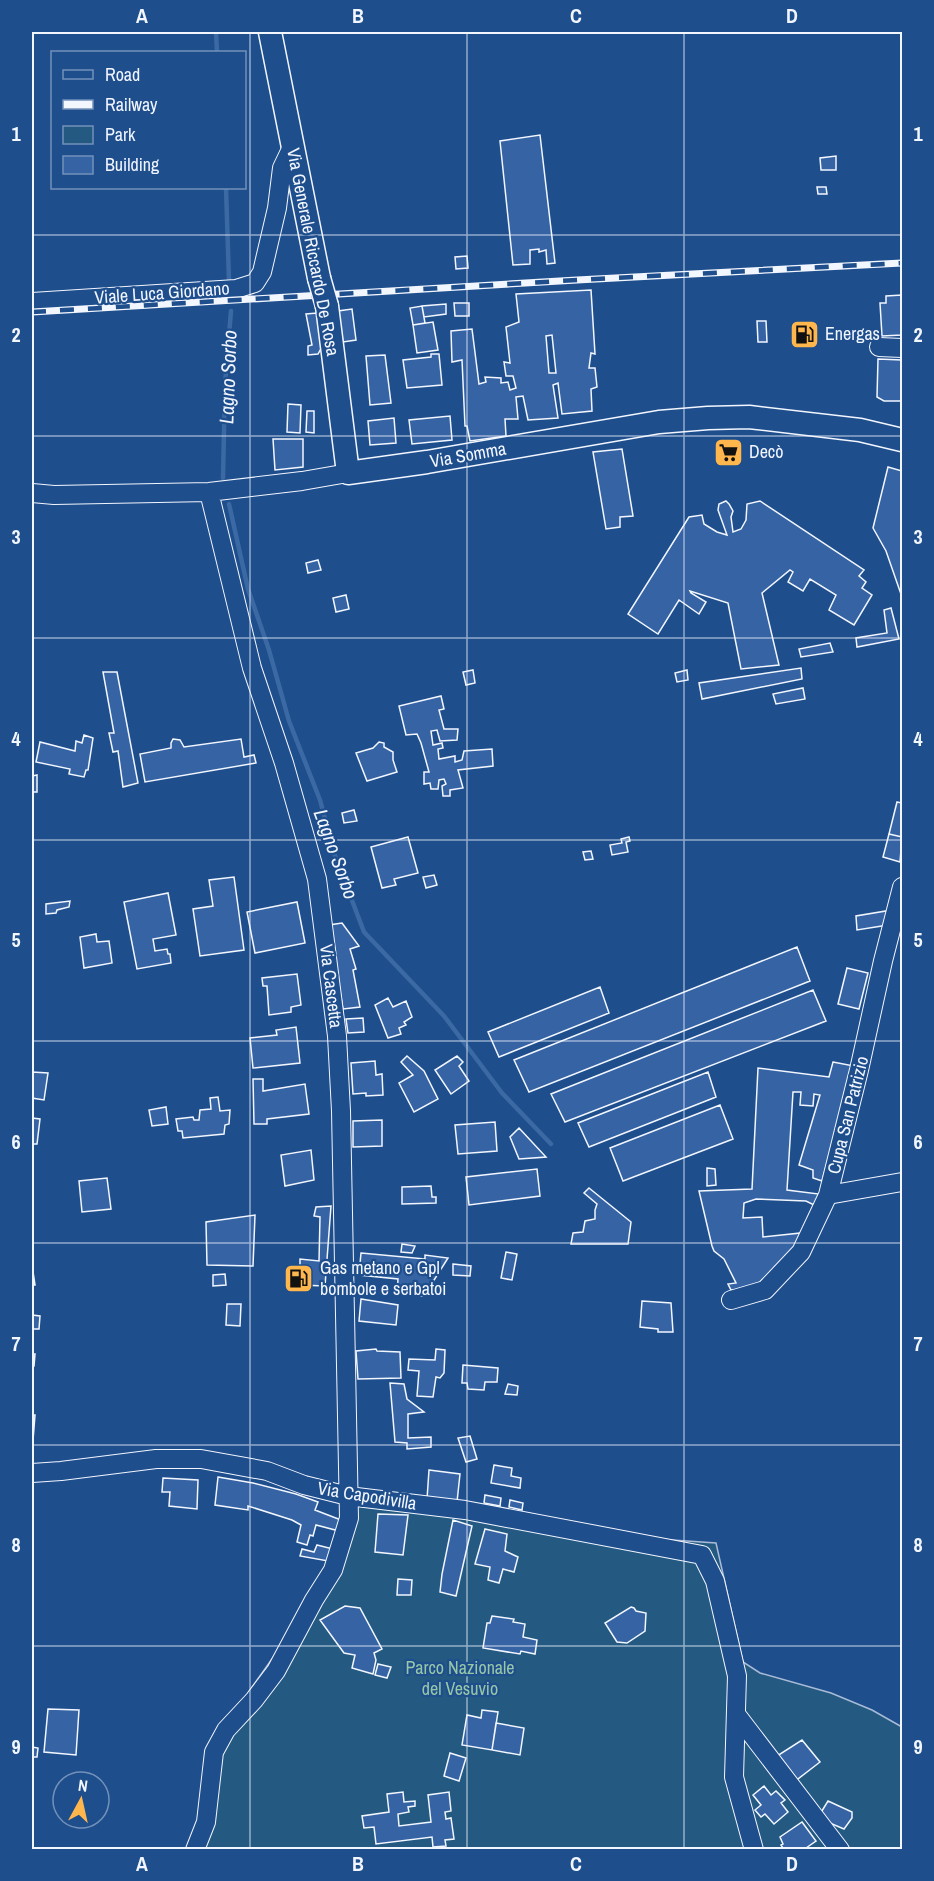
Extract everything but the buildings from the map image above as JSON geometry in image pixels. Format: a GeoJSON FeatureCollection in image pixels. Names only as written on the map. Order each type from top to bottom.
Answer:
{"type":"FeatureCollection","features":[{"type":"Feature","properties":{"kind":"main road","name":"Via Generale Riccardo De Rosa"},"geometry":{"type":"LineString","coordinates":[[270,32],[319,278],[327,306],[348,473]]}},
{"type":"Feature","properties":{"kind":"main road","name":"Via Somma"},"geometry":{"type":"LineString","coordinates":[[348,473],[427,462],[659,422],[708,418],[749,417],[860,429],[903,440]]}},
{"type":"Feature","properties":{"kind":"street","name":"Viale Luca Giordano"},"geometry":{"type":"LineString","coordinates":[[32,302],[236,289],[255,283],[262,272],[282,168],[293,145]]}},
{"type":"Feature","properties":{"kind":"street"},"geometry":{"type":"LineString","coordinates":[[879,347],[903,348]]}},
{"type":"Feature","properties":{"kind":"street","name":"Via Somma"},"geometry":{"type":"LineString","coordinates":[[32,493],[54,495],[208,492],[348,473]]}},
{"type":"Feature","properties":{"kind":"street","name":"Via Cascetta"},"geometry":{"type":"LineString","coordinates":[[195,1850],[206,1822],[214,1752],[226,1730],[254,1700],[276,1671],[314,1600],[333,1570],[349,1518],[337,1036],[317,879],[284,763],[252,668],[208,492]]}},
{"type":"Feature","properties":{"kind":"street","name":"Cupa San Patrizio"},"geometry":{"type":"LineString","coordinates":[[731,1300],[765,1290],[801,1252],[828,1195],[883,961],[903,887]]}},
{"type":"Feature","properties":{"kind":"street"},"geometry":{"type":"LineString","coordinates":[[828,1195],[903,1182]]}},
{"type":"Feature","properties":{"kind":"street","name":"Via Capodivilla"},"geometry":{"type":"LineString","coordinates":[[32,1473],[156,1459],[201,1459],[267,1472],[304,1485],[348,1496],[465,1510],[702,1555],[715,1581],[737,1676],[736,1714]]}},
{"type":"Feature","properties":{"kind":"street"},"geometry":{"type":"LineString","coordinates":[[736,1714],[734,1777],[754,1850]]}},
{"type":"Feature","properties":{"kind":"street"},"geometry":{"type":"LineString","coordinates":[[736,1714],[840,1850]]}},
{"type":"Feature","properties":{"kind":"green space","name":"Parco Nazionale del Vesuvio"},"geometry":{"type":"Polygon","coordinates":[[[356,1489],[628,1537],[716,1543],[743,1662],[760,1673],[831,1693],[872,1710],[902,1727],[902,1849],[189,1850],[227,1728],[279,1649],[324,1572],[356,1489]]]}},
{"type":"Feature","properties":{"kind":"waterway","name":"Lagno Sorbo"},"geometry":{"type":"LineString","coordinates":[[216,32],[217,51]]}},
{"type":"Feature","properties":{"kind":"waterway","name":"Lagno Sorbo"},"geometry":{"type":"LineString","coordinates":[[226,189],[229,281]]}},
{"type":"Feature","properties":{"kind":"waterway","name":"Lagno Sorbo"},"geometry":{"type":"LineString","coordinates":[[223,478],[225,384],[231,311]]}},
{"type":"Feature","properties":{"kind":"waterway","name":"Lagno Sorbo"},"geometry":{"type":"LineString","coordinates":[[229,504],[248,589],[269,650],[289,721],[320,800],[334,853],[364,932],[444,1016],[502,1093],[551,1144]]}},
{"type":"Feature","properties":{"kind":"railway"},"geometry":{"type":"LineString","coordinates":[[32,312],[902,263]]}},
{"type":"Feature","properties":{"kind":"place","name":"Energas"},"geometry":{"type":"Point","coordinates":[804,334]}},
{"type":"Feature","properties":{"kind":"place","name":"Decò"},"geometry":{"type":"Point","coordinates":[728,452]}},
{"type":"Feature","properties":{"kind":"place","name":"Gas metano e Gpl bombole e serbatoi"},"geometry":{"type":"Point","coordinates":[299,1278]}}]}
